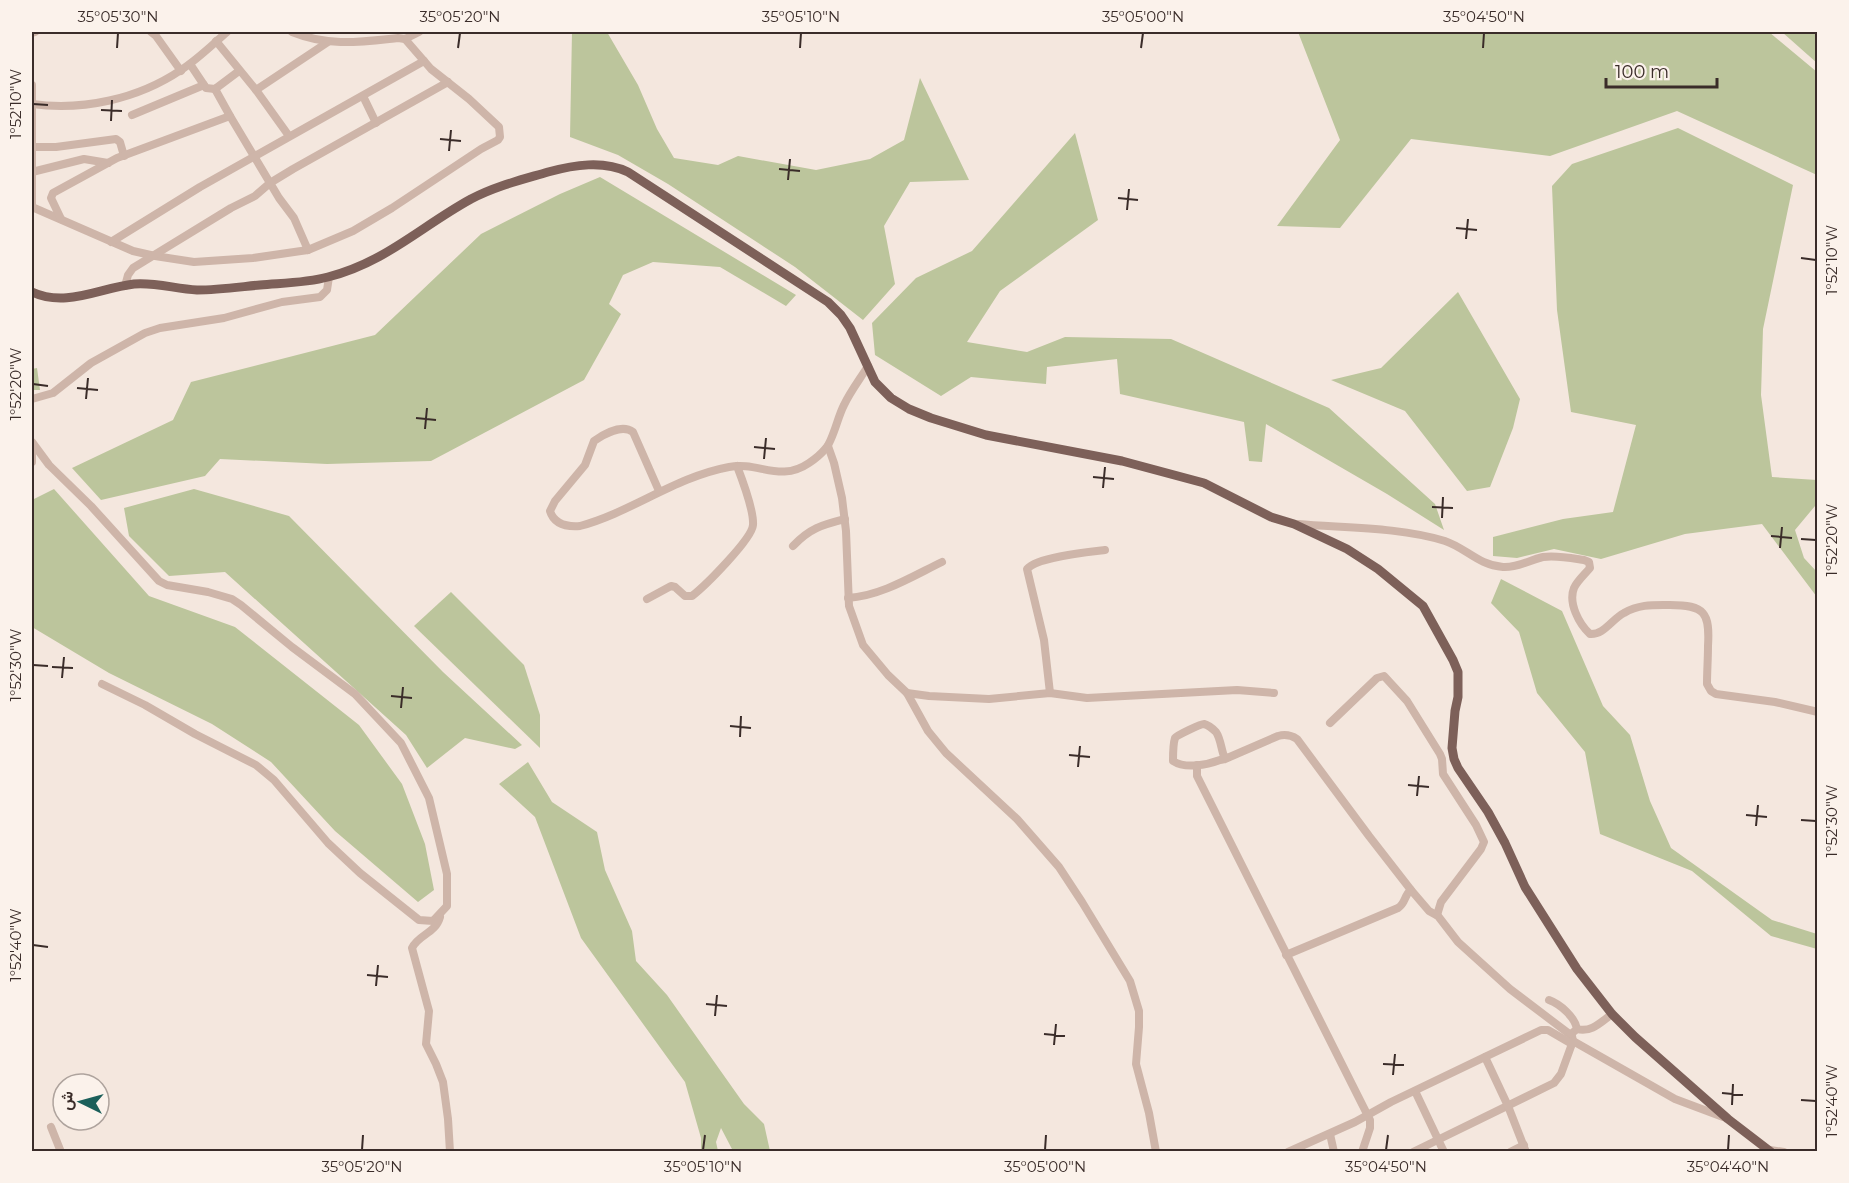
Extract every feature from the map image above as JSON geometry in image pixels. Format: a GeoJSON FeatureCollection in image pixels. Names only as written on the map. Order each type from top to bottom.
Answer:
{"type":"FeatureCollection","features":[{"type":"Feature","properties":{"kind":"main road"},"geometry":{"type":"LineString","coordinates":[[32,292],[51,298],[66,298],[145,284],[194,290],[222,290],[329,277],[358,268],[379,258],[453,210],[498,186],[572,167],[590,165],[615,167],[628,172],[828,302],[850,328],[875,382],[891,398],[909,409],[986,435],[1151,468],[1204,483],[1271,517],[1294,524],[1354,554],[1378,569],[1423,606],[1458,672],[1458,697],[1452,748],[1454,759],[1488,812],[1526,887],[1577,969],[1612,1014],[1635,1037],[1728,1119],[1771,1151]]}},
{"type":"Feature","properties":{"kind":"street"},"geometry":{"type":"LineString","coordinates":[[32,104],[76,106],[110,100],[154,85],[181,71],[227,32]]}},
{"type":"Feature","properties":{"kind":"street"},"geometry":{"type":"LineString","coordinates":[[292,32],[312,35],[328,42],[348,43],[401,39],[418,32]]}},
{"type":"Feature","properties":{"kind":"street"},"geometry":{"type":"LineString","coordinates":[[32,85],[32,208],[133,251],[194,262],[253,258],[308,250],[353,231],[498,140],[501,133],[499,127],[469,99],[391,32]]}},
{"type":"Feature","properties":{"kind":"street"},"geometry":{"type":"LineString","coordinates":[[157,33],[181,71]]}},
{"type":"Feature","properties":{"kind":"street"},"geometry":{"type":"LineString","coordinates":[[216,41],[256,90],[289,136]]}},
{"type":"Feature","properties":{"kind":"street"},"geometry":{"type":"LineString","coordinates":[[256,90],[328,42]]}},
{"type":"Feature","properties":{"kind":"street"},"geometry":{"type":"LineString","coordinates":[[111,242],[254,155],[424,61]]}},
{"type":"Feature","properties":{"kind":"street"},"geometry":{"type":"LineString","coordinates":[[190,64],[208,89],[214,89],[239,71]]}},
{"type":"Feature","properties":{"kind":"street"},"geometry":{"type":"LineString","coordinates":[[125,286],[130,271],[231,208],[255,196],[270,183],[448,82]]}},
{"type":"Feature","properties":{"kind":"street"},"geometry":{"type":"LineString","coordinates":[[132,115],[204,84]]}},
{"type":"Feature","properties":{"kind":"street"},"geometry":{"type":"LineString","coordinates":[[214,89],[270,183],[294,218],[308,250]]}},
{"type":"Feature","properties":{"kind":"street"},"geometry":{"type":"LineString","coordinates":[[363,96],[376,123]]}},
{"type":"Feature","properties":{"kind":"street"},"geometry":{"type":"LineString","coordinates":[[61,219],[51,198],[53,193],[124,156],[230,116]]}},
{"type":"Feature","properties":{"kind":"street"},"geometry":{"type":"LineString","coordinates":[[32,147],[56,147],[116,139],[120,142],[124,156]]}},
{"type":"Feature","properties":{"kind":"street"},"geometry":{"type":"LineString","coordinates":[[32,172],[84,159],[108,163]]}},
{"type":"Feature","properties":{"kind":"street"},"geometry":{"type":"LineString","coordinates":[[32,399],[53,393],[91,363],[145,333],[160,328],[224,318],[282,302],[320,297],[327,290],[329,277]]}},
{"type":"Feature","properties":{"kind":"street"},"geometry":{"type":"LineString","coordinates":[[659,491],[633,432],[628,428],[617,429],[594,441],[585,465],[555,501],[550,511],[552,518],[556,521],[572,527],[580,526],[706,473],[737,466],[791,472],[807,464],[828,446],[845,402],[868,366]]}},
{"type":"Feature","properties":{"kind":"street"},"geometry":{"type":"LineString","coordinates":[[32,444],[32,462]]}},
{"type":"Feature","properties":{"kind":"street"},"geometry":{"type":"LineString","coordinates":[[32,444],[49,465],[91,506],[159,581],[167,585],[232,599],[241,605],[355,694],[401,743],[429,798],[447,874],[447,906],[437,925],[412,948],[429,1011],[426,1044],[443,1082],[450,1152]]}},
{"type":"Feature","properties":{"kind":"street"},"geometry":{"type":"LineString","coordinates":[[828,446],[834,463],[844,519],[849,606],[863,645],[888,675],[907,693],[928,730],[946,753],[1017,819],[1059,867],[1130,981],[1139,1011],[1136,1064],[1149,1113],[1156,1152]]}},
{"type":"Feature","properties":{"kind":"street"},"geometry":{"type":"LineString","coordinates":[[647,599],[671,586],[685,596],[692,596],[741,546],[752,531],[753,523],[737,466]]}},
{"type":"Feature","properties":{"kind":"street"},"geometry":{"type":"LineString","coordinates":[[793,546],[803,534],[812,529],[844,519]]}},
{"type":"Feature","properties":{"kind":"street"},"geometry":{"type":"LineString","coordinates":[[1294,524],[1380,530],[1414,535],[1447,542],[1482,563],[1503,567],[1518,566],[1545,557],[1584,560],[1589,562],[1590,568],[1574,588],[1574,605],[1581,626],[1590,633],[1600,632],[1624,613],[1642,606],[1684,605],[1700,609],[1706,616],[1709,626],[1707,684],[1711,691],[1716,694],[1775,702],[1818,712]]}},
{"type":"Feature","properties":{"kind":"street"},"geometry":{"type":"LineString","coordinates":[[1050,693],[1044,640],[1027,569],[1030,565],[1058,557],[1105,550]]}},
{"type":"Feature","properties":{"kind":"street"},"geometry":{"type":"LineString","coordinates":[[849,598],[864,596],[942,562]]}},
{"type":"Feature","properties":{"kind":"street"},"geometry":{"type":"LineString","coordinates":[[1330,723],[1377,678],[1384,676],[1407,701],[1440,754],[1443,774],[1476,825],[1484,845],[1441,902],[1437,915]]}},
{"type":"Feature","properties":{"kind":"street"},"geometry":{"type":"LineString","coordinates":[[102,684],[256,765],[274,780],[328,843],[360,873],[419,920],[433,921],[440,916]]}},
{"type":"Feature","properties":{"kind":"street"},"geometry":{"type":"LineString","coordinates":[[907,693],[989,699],[1050,693],[1087,698],[1237,690],[1274,693]]}},
{"type":"Feature","properties":{"kind":"street"},"geometry":{"type":"LineString","coordinates":[[1225,759],[1216,732],[1206,725],[1200,724],[1176,736],[1173,759],[1177,764],[1197,765],[1225,759],[1282,735],[1291,735],[1298,739],[1411,890],[1429,911],[1437,915],[1458,942],[1510,989],[1574,1037],[1675,1099],[1728,1119]]}},
{"type":"Feature","properties":{"kind":"street"},"geometry":{"type":"LineString","coordinates":[[1442,762],[1454,759]]}},
{"type":"Feature","properties":{"kind":"street"},"geometry":{"type":"LineString","coordinates":[[1197,765],[1197,776],[1367,1116],[1370,1128],[1362,1152]]}},
{"type":"Feature","properties":{"kind":"street"},"geometry":{"type":"LineString","coordinates":[[1286,956],[1398,908],[1411,890]]}},
{"type":"Feature","properties":{"kind":"street"},"geometry":{"type":"LineString","coordinates":[[1413,1152],[1557,1080],[1577,1024],[1562,1007],[1549,1000]]}},
{"type":"Feature","properties":{"kind":"street"},"geometry":{"type":"LineString","coordinates":[[1288,1152],[1330,1134],[1541,1030],[1574,1037],[1591,1029],[1612,1014]]}},
{"type":"Feature","properties":{"kind":"street"},"geometry":{"type":"LineString","coordinates":[[1485,1057],[1525,1148],[1510,1152]]}},
{"type":"Feature","properties":{"kind":"street"},"geometry":{"type":"LineString","coordinates":[[1415,1091],[1444,1152]]}},
{"type":"Feature","properties":{"kind":"street"},"geometry":{"type":"LineString","coordinates":[[53,1132],[61,1152]]}},
{"type":"Feature","properties":{"kind":"street"},"geometry":{"type":"LineString","coordinates":[[1330,1134],[1334,1152]]}},
{"type":"Feature","properties":{"kind":"street"},"geometry":{"type":"LineString","coordinates":[[1771,1151],[1784,1152]]}},
{"type":"Feature","properties":{"kind":"green space"},"geometry":{"type":"Polygon","coordinates":[[[572,32],[607,32],[638,85],[657,129],[674,158],[718,165],[738,156],[816,170],[870,159],[904,140],[920,78],[969,180],[910,182],[884,226],[895,284],[863,320],[795,267],[668,184],[618,155],[570,137],[572,32]]]}},
{"type":"Feature","properties":{"kind":"green space"},"geometry":{"type":"Polygon","coordinates":[[[1298,32],[1769,32],[1817,72],[1817,175],[1677,111],[1550,156],[1411,139],[1340,228],[1277,226],[1340,140],[1298,32]]]}},
{"type":"Feature","properties":{"kind":"green space"},"geometry":{"type":"Polygon","coordinates":[[[1782,32],[1817,32],[1817,63],[1782,32]]]}},
{"type":"Feature","properties":{"kind":"green space"},"geometry":{"type":"Polygon","coordinates":[[[1678,128],[1793,185],[1763,329],[1761,395],[1772,477],[1817,480],[1817,506],[1795,530],[1804,558],[1817,572],[1817,597],[1762,524],[1685,534],[1601,559],[1554,549],[1517,558],[1493,556],[1493,537],[1563,519],[1613,512],[1636,425],[1571,412],[1557,310],[1552,186],[1572,164],[1678,128]]]}},
{"type":"Feature","properties":{"kind":"green space"},"geometry":{"type":"Polygon","coordinates":[[[1075,133],[1098,220],[1000,291],[967,342],[1027,352],[1065,337],[1171,339],[1329,408],[1435,504],[1444,530],[1266,424],[1262,462],[1249,461],[1244,422],[1120,394],[1117,359],[1047,367],[1046,384],[971,377],[941,396],[875,355],[872,323],[916,278],[972,251],[1075,133]]]}},
{"type":"Feature","properties":{"kind":"green space"},"geometry":{"type":"Polygon","coordinates":[[[600,177],[796,295],[786,306],[720,267],[653,262],[623,275],[609,304],[621,314],[584,380],[431,461],[327,464],[220,459],[205,476],[101,500],[72,468],[173,420],[191,382],[375,335],[481,234],[560,194],[600,177]]]}},
{"type":"Feature","properties":{"kind":"green space"},"geometry":{"type":"Polygon","coordinates":[[[1458,292],[1520,399],[1513,428],[1490,487],[1467,491],[1405,411],[1331,380],[1381,368],[1458,292]]]}},
{"type":"Feature","properties":{"kind":"green space"},"geometry":{"type":"Polygon","coordinates":[[[37,368],[40,390],[32,390],[32,369],[37,368]]]}},
{"type":"Feature","properties":{"kind":"green space"},"geometry":{"type":"Polygon","coordinates":[[[54,489],[149,596],[235,627],[359,725],[402,784],[425,844],[434,890],[418,902],[335,831],[271,762],[212,724],[109,673],[32,627],[32,500],[54,489]]]}},
{"type":"Feature","properties":{"kind":"green space"},"geometry":{"type":"Polygon","coordinates":[[[194,489],[289,516],[443,672],[522,745],[515,749],[465,738],[427,768],[406,735],[225,572],[169,576],[129,536],[124,508],[194,489]]]}},
{"type":"Feature","properties":{"kind":"green space"},"geometry":{"type":"Polygon","coordinates":[[[1501,579],[1562,611],[1603,706],[1630,735],[1650,801],[1671,848],[1772,920],[1817,934],[1817,949],[1771,936],[1692,871],[1600,834],[1585,752],[1537,693],[1519,632],[1491,603],[1501,579]]]}},
{"type":"Feature","properties":{"kind":"green space"},"geometry":{"type":"Polygon","coordinates":[[[451,592],[524,665],[540,715],[540,748],[414,626],[451,592]]]}},
{"type":"Feature","properties":{"kind":"green space"},"geometry":{"type":"Polygon","coordinates":[[[528,762],[552,802],[597,832],[605,870],[632,931],[636,961],[667,995],[744,1104],[764,1124],[770,1151],[733,1151],[721,1128],[716,1142],[718,1151],[701,1151],[701,1138],[685,1082],[581,938],[535,817],[499,784],[528,762]]]}}]}
